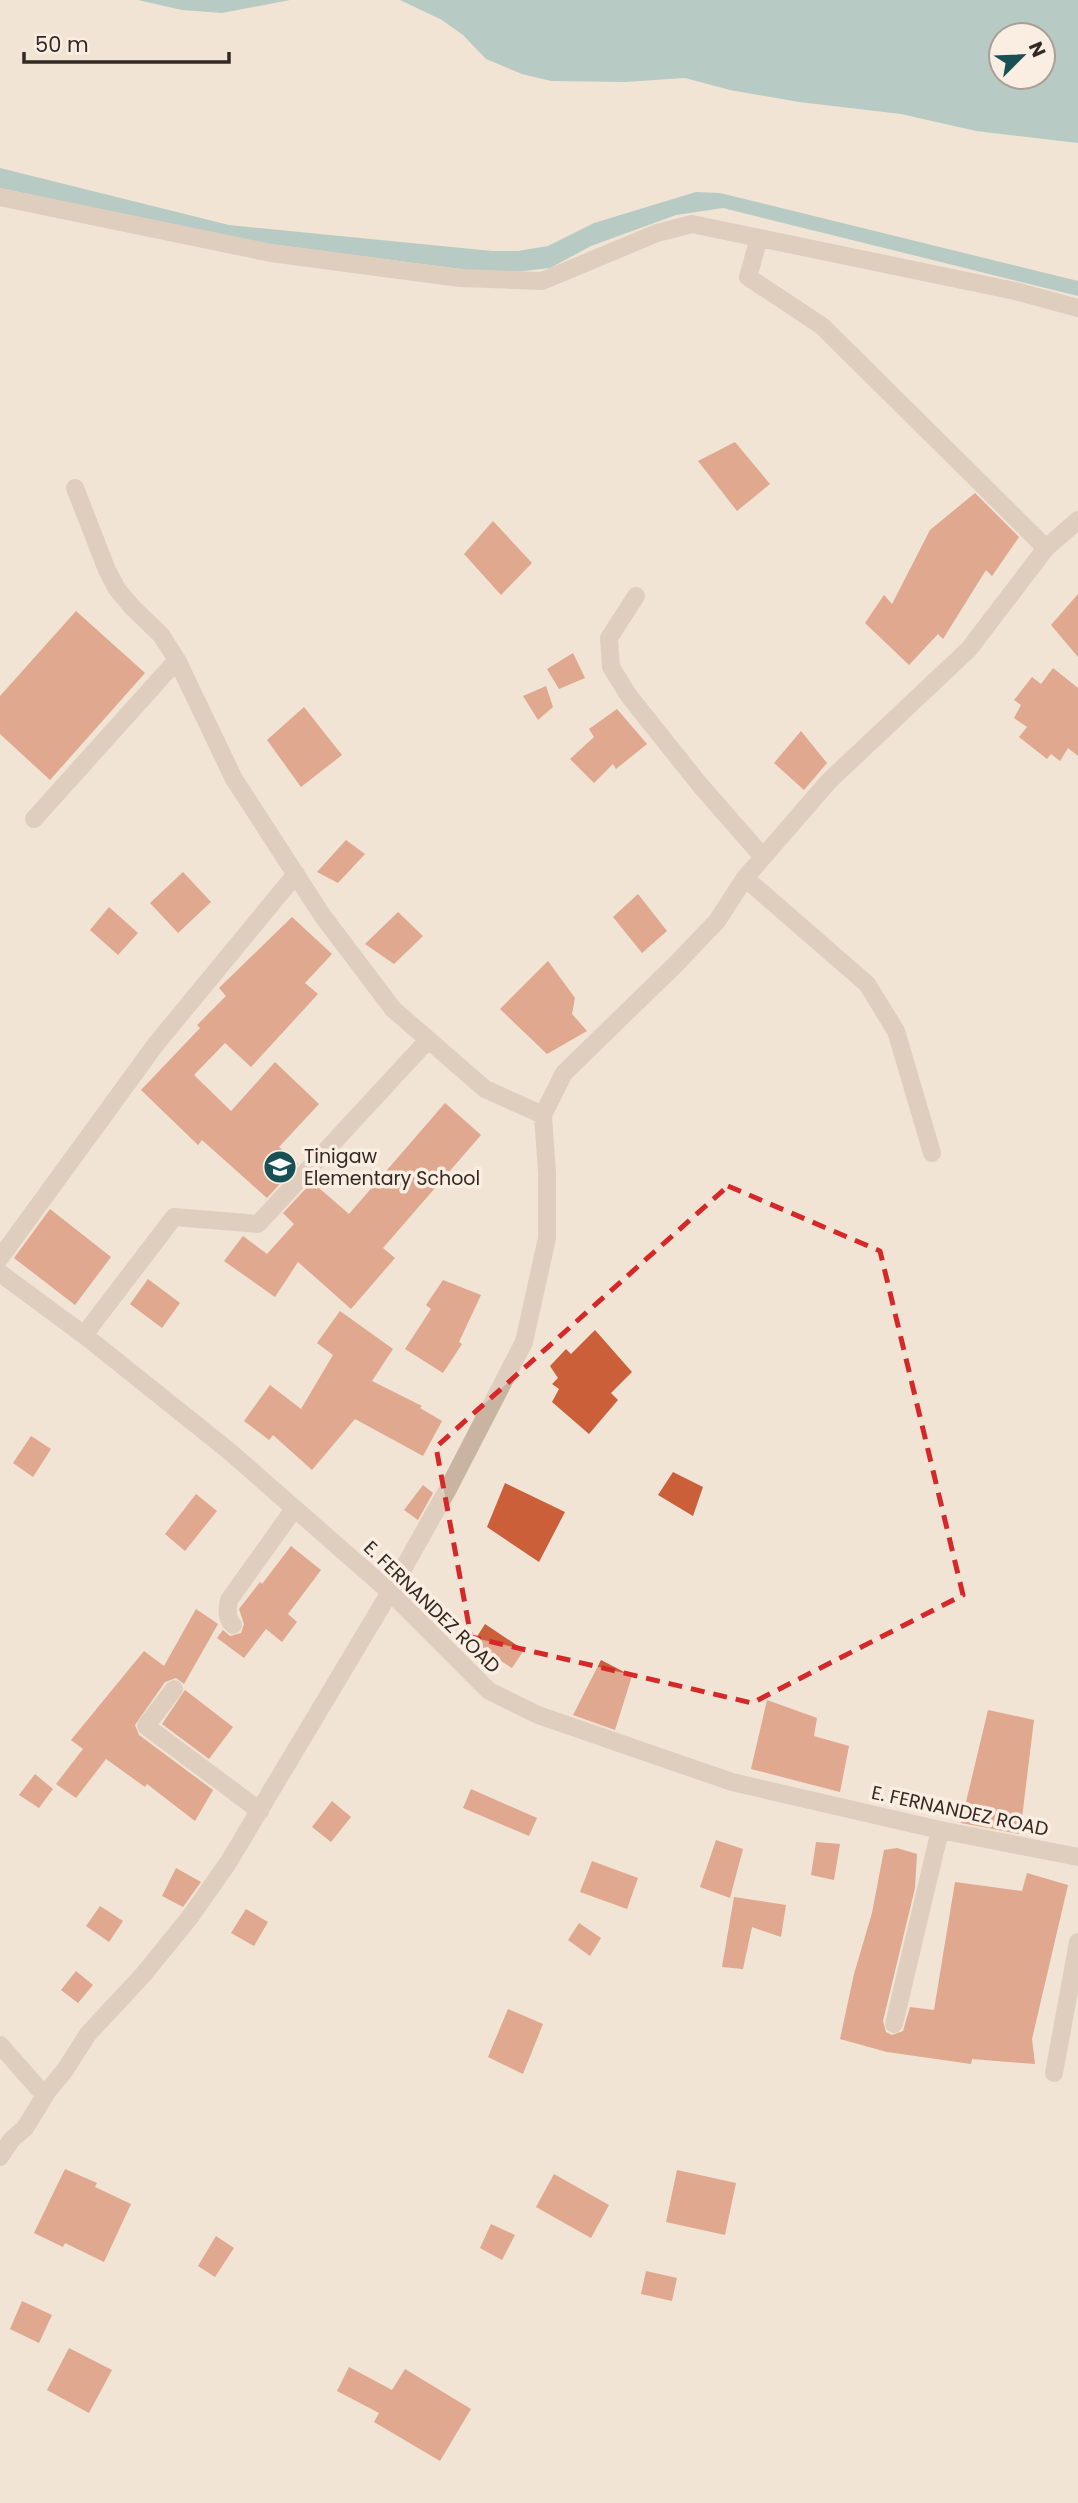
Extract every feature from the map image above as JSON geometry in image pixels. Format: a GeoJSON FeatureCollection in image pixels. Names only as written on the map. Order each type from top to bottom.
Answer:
{"type":"FeatureCollection","features":[{"type":"Feature","properties":{"kind":"street"},"geometry":{"type":"LineString","coordinates":[[0,197],[271,253],[460,278],[542,281],[657,233],[692,224],[1015,291],[1078,308]]}},
{"type":"Feature","properties":{"kind":"street"},"geometry":{"type":"LineString","coordinates":[[759,238],[748,277],[822,326],[1046,548]]}},
{"type":"Feature","properties":{"kind":"street"},"geometry":{"type":"LineString","coordinates":[[75,488],[117,589],[161,635],[177,660],[234,779],[322,915],[393,1009],[485,1089],[543,1115]]}},
{"type":"Feature","properties":{"kind":"street"},"geometry":{"type":"LineString","coordinates":[[0,2157],[12,2139],[25,2128],[88,2034],[143,1975],[190,1917],[228,1863],[390,1592],[448,1489],[524,1342],[547,1238],[547,1173],[543,1115],[564,1073],[717,921],[745,878],[829,781],[969,649],[1046,548],[1078,520]]}},
{"type":"Feature","properties":{"kind":"street"},"geometry":{"type":"LineString","coordinates":[[636,596],[609,638],[611,667],[636,706],[763,857]]}},
{"type":"Feature","properties":{"kind":"street"},"geometry":{"type":"LineString","coordinates":[[34,818],[177,660]]}},
{"type":"Feature","properties":{"kind":"street"},"geometry":{"type":"LineString","coordinates":[[0,1258],[156,1044],[296,874]]}},
{"type":"Feature","properties":{"kind":"street"},"geometry":{"type":"LineString","coordinates":[[745,878],[867,984],[895,1031],[932,1153]]}},
{"type":"Feature","properties":{"kind":"street"},"geometry":{"type":"LineString","coordinates":[[84,1335],[174,1217],[258,1224],[428,1040]]}},
{"type":"Feature","properties":{"kind":"street","name":"E. FERNANDEZ ROAD"},"geometry":{"type":"LineString","coordinates":[[0,1273],[84,1335],[229,1451],[390,1592],[489,1691],[538,1715],[732,1782],[940,1830],[1078,1857]]}},
{"type":"Feature","properties":{"kind":"street"},"geometry":{"type":"LineString","coordinates":[[233,1625],[229,1621],[227,1609],[229,1600],[294,1509]]}},
{"type":"Feature","properties":{"kind":"street"},"geometry":{"type":"LineString","coordinates":[[174,1689],[146,1726],[260,1811]]}},
{"type":"Feature","properties":{"kind":"street"},"geometry":{"type":"LineString","coordinates":[[894,2024],[940,1830]]}},
{"type":"Feature","properties":{"kind":"street"},"geometry":{"type":"LineString","coordinates":[[1054,2073],[1078,1942]]}},
{"type":"Feature","properties":{"kind":"street"},"geometry":{"type":"LineString","coordinates":[[0,2045],[38,2088],[47,2092]]}},
{"type":"Feature","properties":{"kind":"highlighted area"},"geometry":{"type":"Polygon","coordinates":[[[728,1186],[880,1251],[963,1595],[752,1703],[471,1637],[436,1447],[728,1186]]]}},
{"type":"Feature","properties":{"kind":"water"},"geometry":{"type":"Polygon","coordinates":[[[138,0],[290,0],[222,13],[182,10],[138,0]]]}},
{"type":"Feature","properties":{"kind":"water"},"geometry":{"type":"Polygon","coordinates":[[[400,0],[1078,0],[1078,143],[976,131],[901,114],[799,102],[730,90],[685,78],[625,82],[551,81],[522,74],[486,59],[463,35],[442,20],[400,0]]]}},
{"type":"Feature","properties":{"kind":"water"},"geometry":{"type":"Polygon","coordinates":[[[0,168],[229,225],[492,251],[518,251],[548,246],[594,223],[696,192],[720,193],[1078,281],[1078,296],[723,208],[676,215],[591,246],[550,268],[498,274],[232,239],[0,188],[0,168]]]}},
{"type":"Feature","properties":{"kind":"building"},"geometry":{"type":"Polygon","coordinates":[[[735,442],[770,484],[737,511],[698,461],[735,442]]]}},
{"type":"Feature","properties":{"kind":"building"},"geometry":{"type":"Polygon","coordinates":[[[975,493],[1019,537],[992,576],[986,570],[943,639],[938,634],[909,665],[865,623],[884,595],[892,604],[930,530],[975,493]]]}},
{"type":"Feature","properties":{"kind":"building"},"geometry":{"type":"Polygon","coordinates":[[[493,521],[532,563],[501,595],[464,554],[493,521]]]}},
{"type":"Feature","properties":{"kind":"building"},"geometry":{"type":"Polygon","coordinates":[[[1078,594],[1078,657],[1051,625],[1078,594]]]}},
{"type":"Feature","properties":{"kind":"building"},"geometry":{"type":"Polygon","coordinates":[[[76,611],[145,673],[50,780],[0,734],[0,696],[76,611]]]}},
{"type":"Feature","properties":{"kind":"building"},"geometry":{"type":"Polygon","coordinates":[[[573,653],[585,678],[559,689],[547,669],[573,653]]]}},
{"type":"Feature","properties":{"kind":"building"},"geometry":{"type":"Polygon","coordinates":[[[1053,668],[1078,688],[1078,756],[1068,748],[1060,761],[1051,754],[1047,759],[1019,737],[1027,727],[1014,718],[1021,705],[1014,700],[1032,677],[1041,684],[1053,668]]]}},
{"type":"Feature","properties":{"kind":"building"},"geometry":{"type":"Polygon","coordinates":[[[546,686],[553,707],[538,720],[523,696],[546,686]]]}},
{"type":"Feature","properties":{"kind":"building"},"geometry":{"type":"Polygon","coordinates":[[[304,707],[342,755],[301,787],[267,740],[304,707]]]}},
{"type":"Feature","properties":{"kind":"building"},"geometry":{"type":"Polygon","coordinates":[[[617,709],[647,744],[616,769],[613,764],[594,783],[570,759],[594,737],[589,729],[617,709]]]}},
{"type":"Feature","properties":{"kind":"building"},"geometry":{"type":"Polygon","coordinates":[[[801,731],[827,763],[804,790],[774,763],[801,731]]]}},
{"type":"Feature","properties":{"kind":"building"},"geometry":{"type":"Polygon","coordinates":[[[346,840],[365,854],[338,883],[317,872],[346,840]]]}},
{"type":"Feature","properties":{"kind":"building"},"geometry":{"type":"Polygon","coordinates":[[[183,872],[211,902],[178,933],[150,903],[183,872]]]}},
{"type":"Feature","properties":{"kind":"building"},"geometry":{"type":"Polygon","coordinates":[[[638,894],[667,931],[642,953],[613,917],[638,894]]]}},
{"type":"Feature","properties":{"kind":"building"},"geometry":{"type":"Polygon","coordinates":[[[109,907],[138,933],[118,955],[90,930],[109,907]]]}},
{"type":"Feature","properties":{"kind":"building"},"geometry":{"type":"Polygon","coordinates":[[[398,912],[423,936],[394,964],[365,944],[398,912]]]}},
{"type":"Feature","properties":{"kind":"building"},"geometry":{"type":"Polygon","coordinates":[[[292,917],[332,954],[305,983],[318,994],[251,1067],[225,1043],[194,1075],[231,1111],[275,1062],[319,1104],[279,1147],[298,1164],[267,1198],[202,1140],[198,1145],[141,1090],[200,1028],[197,1025],[226,996],[219,988],[292,917]]]}},
{"type":"Feature","properties":{"kind":"building"},"geometry":{"type":"Polygon","coordinates":[[[548,961],[575,998],[572,1014],[587,1031],[547,1054],[500,1009],[548,961]]]}},
{"type":"Feature","properties":{"kind":"building"},"geometry":{"type":"Polygon","coordinates":[[[445,1103],[481,1135],[383,1248],[395,1258],[351,1309],[298,1262],[275,1297],[224,1261],[243,1236],[267,1254],[294,1224],[283,1213],[312,1182],[349,1214],[445,1103]]]}},
{"type":"Feature","properties":{"kind":"building"},"geometry":{"type":"Polygon","coordinates":[[[50,1209],[111,1257],[75,1305],[14,1258],[50,1209]]]}},
{"type":"Feature","properties":{"kind":"building"},"geometry":{"type":"Polygon","coordinates":[[[148,1279],[180,1303],[162,1328],[130,1304],[148,1279]]]}},
{"type":"Feature","properties":{"kind":"building"},"geometry":{"type":"Polygon","coordinates":[[[443,1280],[481,1295],[459,1342],[462,1344],[443,1373],[405,1349],[431,1309],[426,1305],[443,1280]]]}},
{"type":"Feature","properties":{"kind":"building"},"geometry":{"type":"Polygon","coordinates":[[[340,1311],[393,1349],[372,1381],[422,1406],[420,1408],[442,1421],[423,1456],[355,1419],[312,1470],[273,1435],[269,1440],[244,1421],[270,1385],[301,1409],[333,1355],[317,1343],[340,1311]]]}},
{"type":"Feature","properties":{"kind":"building"},"geometry":{"type":"Polygon","coordinates":[[[595,1330],[632,1372],[611,1393],[618,1400],[589,1434],[552,1402],[559,1389],[552,1384],[558,1378],[550,1366],[566,1349],[571,1354],[595,1330]]]}},
{"type":"Feature","properties":{"kind":"building"},"geometry":{"type":"Polygon","coordinates":[[[31,1436],[51,1449],[33,1477],[13,1463],[31,1436]]]}},
{"type":"Feature","properties":{"kind":"building"},"geometry":{"type":"Polygon","coordinates":[[[673,1472],[703,1487],[693,1516],[658,1495],[673,1472]]]}},
{"type":"Feature","properties":{"kind":"building"},"geometry":{"type":"Polygon","coordinates":[[[505,1483],[565,1512],[539,1562],[487,1527],[505,1483]]]}},
{"type":"Feature","properties":{"kind":"building"},"geometry":{"type":"Polygon","coordinates":[[[423,1485],[433,1493],[418,1520],[404,1510],[423,1485]]]}},
{"type":"Feature","properties":{"kind":"building"},"geometry":{"type":"Polygon","coordinates":[[[196,1494],[217,1511],[185,1551],[165,1534],[196,1494]]]}},
{"type":"Feature","properties":{"kind":"building"},"geometry":{"type":"Polygon","coordinates":[[[291,1546],[321,1570],[288,1614],[297,1622],[282,1642],[266,1629],[244,1658],[217,1638],[223,1630],[230,1636],[241,1633],[244,1624],[239,1609],[291,1546]]]}},
{"type":"Feature","properties":{"kind":"building"},"geometry":{"type":"Polygon","coordinates":[[[196,1609],[218,1624],[184,1684],[176,1678],[165,1682],[135,1725],[139,1735],[213,1790],[195,1821],[147,1784],[145,1787],[106,1759],[76,1798],[56,1784],[83,1749],[71,1740],[144,1651],[164,1666],[196,1609]]]}},
{"type":"Feature","properties":{"kind":"building"},"geometry":{"type":"Polygon","coordinates":[[[485,1624],[524,1650],[512,1668],[473,1643],[485,1624]]]}},
{"type":"Feature","properties":{"kind":"building"},"geometry":{"type":"Polygon","coordinates":[[[601,1660],[632,1676],[615,1730],[573,1715],[601,1660]]]}},
{"type":"Feature","properties":{"kind":"building"},"geometry":{"type":"Polygon","coordinates":[[[185,1690],[233,1727],[209,1759],[162,1724],[185,1690]]]}},
{"type":"Feature","properties":{"kind":"building"},"geometry":{"type":"Polygon","coordinates":[[[767,1700],[817,1718],[814,1736],[849,1746],[840,1792],[751,1769],[767,1700]]]}},
{"type":"Feature","properties":{"kind":"building"},"geometry":{"type":"Polygon","coordinates":[[[988,1710],[1034,1720],[1020,1834],[961,1823],[988,1710]]]}},
{"type":"Feature","properties":{"kind":"building"},"geometry":{"type":"Polygon","coordinates":[[[35,1774],[53,1789],[39,1808],[19,1795],[35,1774]]]}},
{"type":"Feature","properties":{"kind":"building"},"geometry":{"type":"Polygon","coordinates":[[[471,1789],[537,1818],[529,1836],[463,1808],[471,1789]]]}},
{"type":"Feature","properties":{"kind":"building"},"geometry":{"type":"Polygon","coordinates":[[[332,1801],[351,1817],[331,1842],[312,1827],[332,1801]]]}},
{"type":"Feature","properties":{"kind":"building"},"geometry":{"type":"Polygon","coordinates":[[[716,1840],[743,1849],[730,1898],[700,1887],[716,1840]]]}},
{"type":"Feature","properties":{"kind":"building"},"geometry":{"type":"Polygon","coordinates":[[[816,1842],[840,1844],[834,1880],[811,1875],[816,1842]]]}},
{"type":"Feature","properties":{"kind":"building"},"geometry":{"type":"Polygon","coordinates":[[[897,1848],[917,1854],[915,1888],[883,2021],[886,2032],[892,2035],[903,2031],[910,2007],[934,2010],[955,1882],[1022,1891],[1027,1873],[1068,1885],[1032,2039],[1035,2064],[972,2059],[971,2064],[887,2052],[840,2039],[854,1974],[872,1913],[884,1850],[897,1848]]]}},
{"type":"Feature","properties":{"kind":"building"},"geometry":{"type":"Polygon","coordinates":[[[592,1861],[638,1878],[627,1909],[580,1892],[592,1861]]]}},
{"type":"Feature","properties":{"kind":"building"},"geometry":{"type":"Polygon","coordinates":[[[176,1868],[201,1882],[183,1907],[162,1896],[176,1868]]]}},
{"type":"Feature","properties":{"kind":"building"},"geometry":{"type":"Polygon","coordinates":[[[734,1897],[786,1905],[781,1937],[752,1927],[743,1969],[722,1967],[734,1897]]]}},
{"type":"Feature","properties":{"kind":"building"},"geometry":{"type":"Polygon","coordinates":[[[100,1906],[123,1921],[109,1942],[86,1926],[100,1906]]]}},
{"type":"Feature","properties":{"kind":"building"},"geometry":{"type":"Polygon","coordinates":[[[246,1909],[268,1922],[254,1946],[231,1933],[246,1909]]]}},
{"type":"Feature","properties":{"kind":"building"},"geometry":{"type":"Polygon","coordinates":[[[579,1923],[601,1938],[590,1956],[568,1940],[579,1923]]]}},
{"type":"Feature","properties":{"kind":"building"},"geometry":{"type":"Polygon","coordinates":[[[76,1971],[93,1985],[78,2003],[61,1990],[76,1971]]]}},
{"type":"Feature","properties":{"kind":"building"},"geometry":{"type":"Polygon","coordinates":[[[508,2009],[543,2024],[523,2074],[488,2057],[508,2009]]]}},
{"type":"Feature","properties":{"kind":"building"},"geometry":{"type":"Polygon","coordinates":[[[65,2169],[97,2183],[95,2187],[131,2204],[104,2262],[65,2243],[63,2247],[34,2233],[65,2169]]]}},
{"type":"Feature","properties":{"kind":"building"},"geometry":{"type":"Polygon","coordinates":[[[677,2170],[736,2183],[725,2235],[666,2222],[677,2170]]]}},
{"type":"Feature","properties":{"kind":"building"},"geometry":{"type":"Polygon","coordinates":[[[554,2174],[609,2205],[591,2238],[536,2207],[554,2174]]]}},
{"type":"Feature","properties":{"kind":"building"},"geometry":{"type":"Polygon","coordinates":[[[491,2224],[515,2235],[502,2260],[480,2248],[491,2224]]]}},
{"type":"Feature","properties":{"kind":"building"},"geometry":{"type":"Polygon","coordinates":[[[216,2236],[234,2248],[215,2277],[198,2266],[216,2236]]]}},
{"type":"Feature","properties":{"kind":"building"},"geometry":{"type":"Polygon","coordinates":[[[646,2271],[677,2278],[672,2301],[641,2294],[646,2271]]]}},
{"type":"Feature","properties":{"kind":"building"},"geometry":{"type":"Polygon","coordinates":[[[22,2301],[52,2315],[39,2343],[10,2329],[22,2301]]]}},
{"type":"Feature","properties":{"kind":"building"},"geometry":{"type":"Polygon","coordinates":[[[69,2348],[112,2370],[89,2413],[47,2390],[69,2348]]]}},
{"type":"Feature","properties":{"kind":"building"},"geometry":{"type":"Polygon","coordinates":[[[349,2367],[392,2390],[405,2369],[471,2409],[440,2461],[374,2422],[379,2413],[337,2391],[349,2367]]]}},
{"type":"Feature","properties":{"kind":"place","name":"Tinigaw Elementary School"},"geometry":{"type":"Point","coordinates":[280,1167]}}]}
